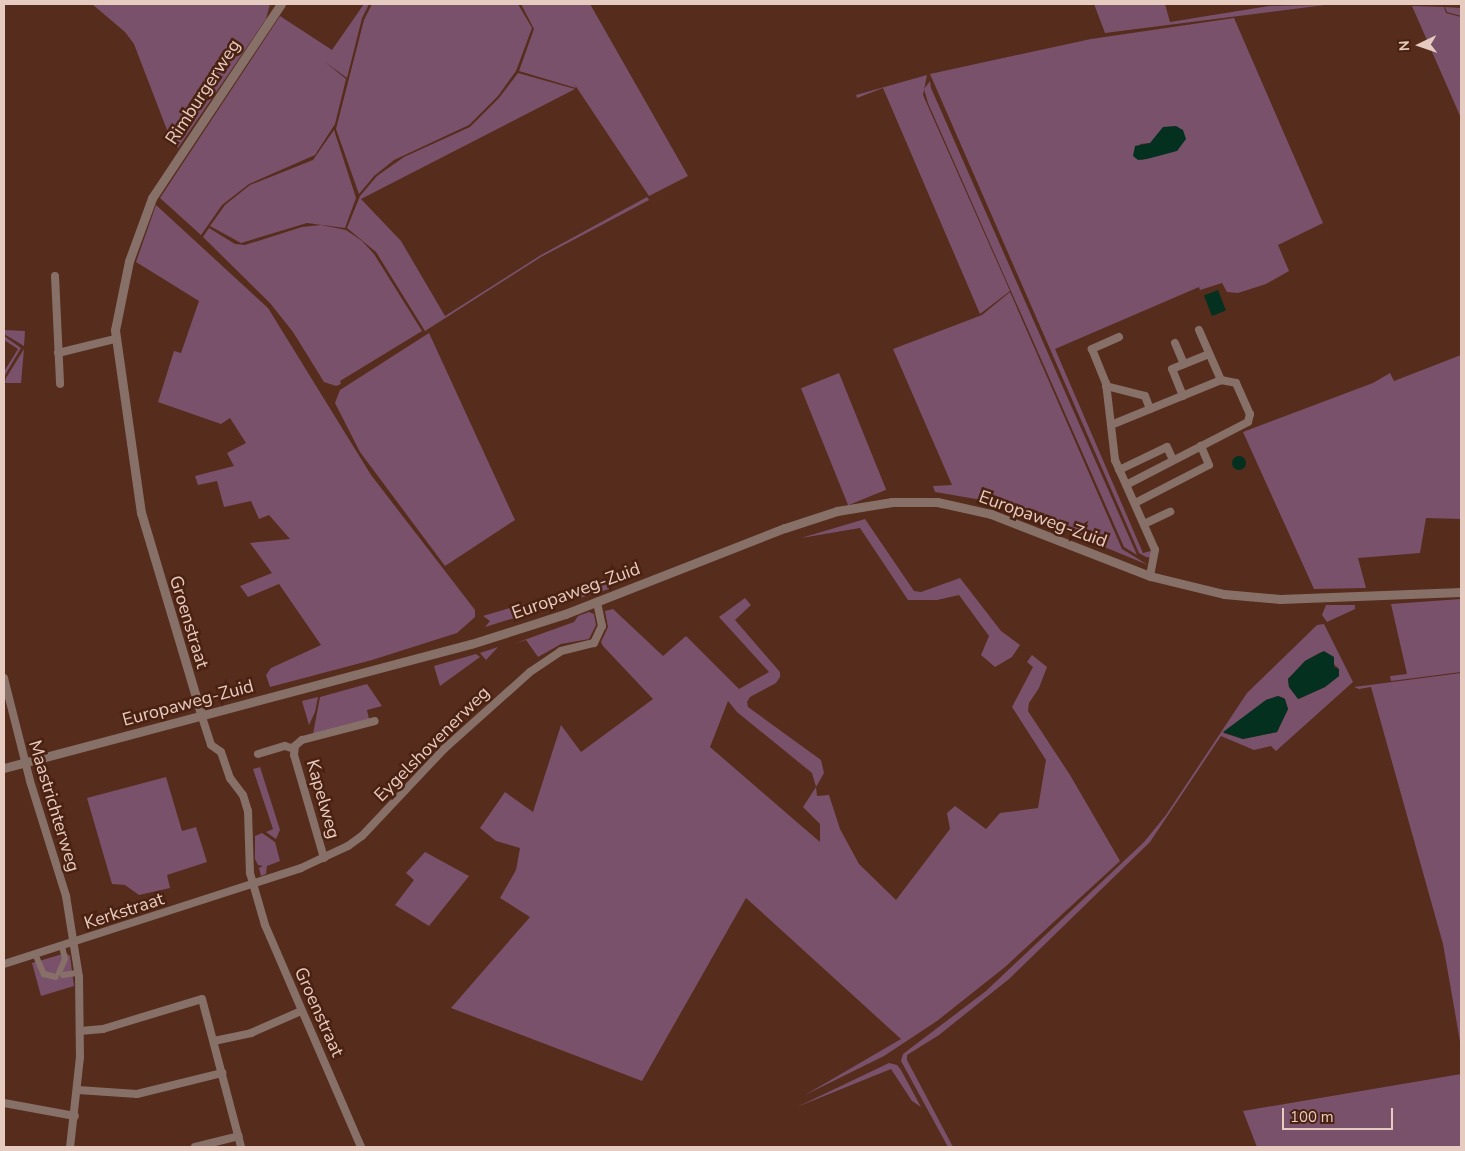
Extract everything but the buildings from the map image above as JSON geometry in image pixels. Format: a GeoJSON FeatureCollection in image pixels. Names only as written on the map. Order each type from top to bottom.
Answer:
{"type":"FeatureCollection","features":[{"type":"Feature","properties":{"kind":"street","name":"Rimburgerweg"},"geometry":{"type":"LineString","coordinates":[[152,198],[281,4]]}},
{"type":"Feature","properties":{"kind":"street","name":"Groenstraat"},"geometry":{"type":"LineString","coordinates":[[152,198],[129,260],[118,304],[115,339],[141,513],[211,745],[221,752],[230,778],[242,795],[248,811],[252,885],[268,935],[361,1147]]}},
{"type":"Feature","properties":{"kind":"street"},"geometry":{"type":"LineString","coordinates":[[55,276],[60,384]]}},
{"type":"Feature","properties":{"kind":"street"},"geometry":{"type":"LineString","coordinates":[[1199,330],[1221,380]]}},
{"type":"Feature","properties":{"kind":"street"},"geometry":{"type":"LineString","coordinates":[[1119,337],[1092,349],[1106,386],[1119,470],[1156,554],[1150,576]]}},
{"type":"Feature","properties":{"kind":"street"},"geometry":{"type":"LineString","coordinates":[[58,353],[115,339]]}},
{"type":"Feature","properties":{"kind":"street"},"geometry":{"type":"LineString","coordinates":[[1174,343],[1184,364]]}},
{"type":"Feature","properties":{"kind":"street"},"geometry":{"type":"LineString","coordinates":[[1183,396],[1172,369],[1209,354]]}},
{"type":"Feature","properties":{"kind":"street"},"geometry":{"type":"LineString","coordinates":[[1111,425],[1221,380],[1236,383],[1250,420],[1126,485]]}},
{"type":"Feature","properties":{"kind":"street"},"geometry":{"type":"LineString","coordinates":[[1106,386],[1145,396],[1150,409]]}},
{"type":"Feature","properties":{"kind":"street"},"geometry":{"type":"LineString","coordinates":[[1134,503],[1210,465],[1201,446]]}},
{"type":"Feature","properties":{"kind":"street"},"geometry":{"type":"LineString","coordinates":[[1119,470],[1167,447],[1174,460]]}},
{"type":"Feature","properties":{"kind":"street","name":"Europaweg-Zuid"},"geometry":{"type":"LineString","coordinates":[[4,768],[471,644],[596,602],[785,528],[837,511],[892,502],[937,502],[991,514],[1150,576],[1224,594],[1314,598],[1461,592]]}},
{"type":"Feature","properties":{"kind":"street"},"geometry":{"type":"LineString","coordinates":[[1144,524],[1170,512]]}},
{"type":"Feature","properties":{"kind":"street","name":"Eygelshovenerweg"},"geometry":{"type":"LineString","coordinates":[[252,885],[324,858],[362,836],[444,749],[530,672],[561,652],[594,643],[602,626],[596,602]]}},
{"type":"Feature","properties":{"kind":"street","name":"Maastrichterweg"},"geometry":{"type":"LineString","coordinates":[[4,678],[25,763],[66,896],[74,944],[78,973],[80,1031],[78,1090],[70,1147]]}},
{"type":"Feature","properties":{"kind":"street","name":"Kapelweg"},"geometry":{"type":"LineString","coordinates":[[294,749],[302,740],[375,721]]}},
{"type":"Feature","properties":{"kind":"street","name":"Kapelweg"},"geometry":{"type":"LineString","coordinates":[[258,754],[285,746],[294,749]]}},
{"type":"Feature","properties":{"kind":"street","name":"Kapelweg"},"geometry":{"type":"LineString","coordinates":[[294,749],[324,858]]}},
{"type":"Feature","properties":{"kind":"street","name":"Kerkstraat"},"geometry":{"type":"LineString","coordinates":[[4,964],[74,944],[252,885]]}},
{"type":"Feature","properties":{"kind":"street"},"geometry":{"type":"LineString","coordinates":[[59,975],[65,959],[62,947]]}},
{"type":"Feature","properties":{"kind":"street"},"geometry":{"type":"LineString","coordinates":[[36,955],[44,974],[78,973]]}},
{"type":"Feature","properties":{"kind":"street"},"geometry":{"type":"LineString","coordinates":[[80,1031],[103,1029],[200,998],[204,1002],[241,1147]]}},
{"type":"Feature","properties":{"kind":"street"},"geometry":{"type":"LineString","coordinates":[[214,1041],[251,1033],[301,1011]]}},
{"type":"Feature","properties":{"kind":"street"},"geometry":{"type":"LineString","coordinates":[[78,1090],[137,1094],[222,1073]]}},
{"type":"Feature","properties":{"kind":"street"},"geometry":{"type":"LineString","coordinates":[[4,1103],[75,1116]]}},
{"type":"Feature","properties":{"kind":"street"},"geometry":{"type":"LineString","coordinates":[[195,1147],[239,1136]]}},
{"type":"Feature","properties":{"kind":"shaded area"},"geometry":{"type":"Polygon","coordinates":[[[92,4],[270,4],[266,19],[178,148],[167,130],[134,44],[125,32],[92,4]]]}},
{"type":"Feature","properties":{"kind":"shaded area"},"geometry":{"type":"Polygon","coordinates":[[[364,4],[369,4],[362,18],[347,78],[325,62],[346,79],[335,124],[315,155],[249,184],[222,205],[201,235],[160,198],[280,16],[332,50],[364,4]]]}},
{"type":"Feature","properties":{"kind":"shaded area"},"geometry":{"type":"Polygon","coordinates":[[[372,4],[518,4],[532,28],[516,71],[498,96],[469,125],[394,160],[374,176],[359,194],[336,129],[364,20],[372,4]]]}},
{"type":"Feature","properties":{"kind":"shaded area"},"geometry":{"type":"Polygon","coordinates":[[[521,4],[590,4],[688,176],[649,196],[575,85],[576,88],[519,71],[534,29],[521,4]]]}},
{"type":"Feature","properties":{"kind":"shaded area"},"geometry":{"type":"Polygon","coordinates":[[[1094,4],[1165,4],[1170,22],[1269,6],[1325,5],[1105,33],[1094,4]]]}},
{"type":"Feature","properties":{"kind":"shaded area"},"geometry":{"type":"Polygon","coordinates":[[[1412,6],[1444,7],[1446,13],[1461,17],[1461,118],[1412,6]]]}},
{"type":"Feature","properties":{"kind":"shaded area"},"geometry":{"type":"Polygon","coordinates":[[[1445,7],[1461,8],[1461,16],[1447,12],[1445,7]]]}},
{"type":"Feature","properties":{"kind":"shaded area"},"geometry":{"type":"Polygon","coordinates":[[[1234,18],[1323,223],[1278,245],[1289,271],[1266,284],[1238,293],[1227,292],[1222,283],[1200,290],[1199,287],[1055,349],[1143,553],[1151,551],[1152,558],[1139,553],[930,74],[1091,39],[1234,18]],[[1150,143],[1140,144],[1141,160],[1164,154],[1150,143]]]}},
{"type":"Feature","properties":{"kind":"shaded area"},"geometry":{"type":"Polygon","coordinates":[[[518,73],[575,89],[361,199],[401,241],[445,316],[541,255],[647,197],[649,200],[541,257],[425,331],[376,252],[347,228],[360,196],[377,176],[404,157],[470,127],[499,98],[518,73]]]}},
{"type":"Feature","properties":{"kind":"shaded area"},"geometry":{"type":"Polygon","coordinates":[[[927,75],[923,95],[1010,291],[980,314],[883,88],[857,98],[856,95],[927,75]]]}},
{"type":"Feature","properties":{"kind":"shaded area"},"geometry":{"type":"Polygon","coordinates":[[[930,81],[931,88],[1137,555],[1124,547],[928,103],[924,89],[930,81]]]}},
{"type":"Feature","properties":{"kind":"shaded area"},"geometry":{"type":"Polygon","coordinates":[[[1176,126],[1183,130],[1186,139],[1177,151],[1147,159],[1138,160],[1133,156],[1135,146],[1150,143],[1163,127],[1176,126]]]}},
{"type":"Feature","properties":{"kind":"shaded area"},"geometry":{"type":"Polygon","coordinates":[[[334,130],[356,198],[345,228],[307,223],[241,243],[210,226],[225,205],[250,185],[313,160],[334,130]]]}},
{"type":"Feature","properties":{"kind":"shaded area"},"geometry":{"type":"Polygon","coordinates":[[[156,205],[268,308],[371,475],[475,610],[475,617],[457,633],[372,660],[270,687],[266,675],[271,668],[321,645],[279,584],[248,597],[240,586],[272,573],[250,543],[290,539],[269,515],[259,519],[251,501],[224,507],[217,481],[198,485],[195,476],[234,466],[227,453],[246,443],[230,418],[221,424],[158,402],[174,351],[181,353],[199,301],[136,262],[156,205]]]}},
{"type":"Feature","properties":{"kind":"shaded area"},"geometry":{"type":"Polygon","coordinates":[[[321,225],[346,230],[362,241],[374,254],[422,331],[340,381],[341,384],[336,386],[324,382],[293,332],[270,303],[203,237],[209,228],[235,244],[245,245],[302,227],[321,225]]]}},
{"type":"Feature","properties":{"kind":"shaded area"},"geometry":{"type":"Polygon","coordinates":[[[1218,290],[1226,311],[1212,316],[1204,295],[1218,290]]]}},
{"type":"Feature","properties":{"kind":"shaded area"},"geometry":{"type":"Polygon","coordinates":[[[1010,292],[1122,549],[1148,565],[1022,513],[982,500],[935,492],[933,486],[952,485],[893,349],[982,315],[1010,292]]]}},
{"type":"Feature","properties":{"kind":"shaded area"},"geometry":{"type":"Polygon","coordinates":[[[4,330],[25,331],[24,346],[4,334],[4,330]]]}},
{"type":"Feature","properties":{"kind":"shaded area"},"geometry":{"type":"Polygon","coordinates":[[[429,333],[515,520],[445,566],[360,452],[335,403],[340,390],[429,333]]]}},
{"type":"Feature","properties":{"kind":"shaded area"},"geometry":{"type":"Polygon","coordinates":[[[4,336],[21,348],[5,375],[5,370],[18,349],[4,340],[4,336]]]}},
{"type":"Feature","properties":{"kind":"shaded area"},"geometry":{"type":"Polygon","coordinates":[[[24,349],[21,383],[5,383],[6,378],[24,349]]]}},
{"type":"Feature","properties":{"kind":"shaded area"},"geometry":{"type":"Polygon","coordinates":[[[1461,355],[1461,519],[1426,518],[1420,553],[1358,558],[1366,588],[1314,589],[1243,432],[1373,383],[1390,373],[1394,381],[1461,355]]]}},
{"type":"Feature","properties":{"kind":"shaded area"},"geometry":{"type":"Polygon","coordinates":[[[839,373],[886,490],[848,505],[801,388],[839,373]]]}},
{"type":"Feature","properties":{"kind":"shaded area"},"geometry":{"type":"Polygon","coordinates":[[[1236,456],[1242,456],[1246,463],[1242,470],[1236,470],[1232,466],[1232,460],[1236,456]]]}},
{"type":"Feature","properties":{"kind":"shaded area"},"geometry":{"type":"Polygon","coordinates":[[[865,519],[914,591],[921,592],[960,578],[1001,631],[1020,645],[1012,657],[995,667],[981,655],[989,636],[959,595],[937,600],[908,600],[860,528],[801,538],[865,519]]]}},
{"type":"Feature","properties":{"kind":"shaded area"},"geometry":{"type":"Polygon","coordinates":[[[605,580],[609,589],[485,627],[490,621],[483,616],[605,580]]]}},
{"type":"Feature","properties":{"kind":"shaded area"},"geometry":{"type":"Polygon","coordinates":[[[745,598],[751,605],[735,620],[780,672],[780,677],[776,683],[750,697],[747,702],[748,707],[821,760],[824,773],[816,787],[817,796],[829,795],[840,829],[859,864],[896,900],[950,829],[947,813],[955,806],[986,829],[1000,813],[1038,808],[1046,760],[1012,707],[1033,667],[1027,662],[1032,655],[1047,667],[1039,688],[1029,703],[1028,711],[1070,775],[1120,861],[1005,967],[937,1021],[884,1056],[805,1095],[901,1039],[746,898],[642,1081],[451,1008],[530,917],[500,898],[516,870],[520,848],[496,841],[480,828],[505,792],[533,812],[561,725],[581,752],[653,699],[603,646],[601,642],[608,627],[605,611],[613,609],[663,656],[686,636],[739,689],[769,672],[719,617],[745,598]],[[728,701],[710,747],[820,842],[820,824],[803,807],[816,787],[812,773],[737,712],[728,701]]]}},
{"type":"Feature","properties":{"kind":"shaded area"},"geometry":{"type":"Polygon","coordinates":[[[1461,599],[1461,672],[1391,681],[1390,676],[1407,674],[1391,604],[1461,599]]]}},
{"type":"Feature","properties":{"kind":"shaded area"},"geometry":{"type":"Polygon","coordinates":[[[1326,605],[1355,605],[1355,609],[1327,622],[1322,615],[1326,605]]]}},
{"type":"Feature","properties":{"kind":"shaded area"},"geometry":{"type":"Polygon","coordinates":[[[589,612],[594,614],[596,625],[589,639],[561,644],[538,657],[526,640],[513,644],[574,622],[578,616],[589,612]]]}},
{"type":"Feature","properties":{"kind":"shaded area"},"geometry":{"type":"Polygon","coordinates":[[[1324,624],[1353,682],[1276,751],[1271,746],[1254,750],[1221,736],[1150,842],[1009,979],[939,1035],[907,1055],[907,1060],[953,1147],[948,1147],[901,1061],[903,1054],[986,991],[1144,842],[1166,815],[1247,693],[1317,625],[1324,624]],[[1321,652],[1305,661],[1288,679],[1289,687],[1299,699],[1325,687],[1339,676],[1338,668],[1321,652]],[[1278,696],[1266,700],[1223,733],[1243,739],[1277,732],[1288,709],[1284,698],[1278,696]]]}},
{"type":"Feature","properties":{"kind":"shaded area"},"geometry":{"type":"Polygon","coordinates":[[[498,647],[486,660],[480,653],[498,647]]]}},
{"type":"Feature","properties":{"kind":"shaded area"},"geometry":{"type":"Polygon","coordinates":[[[1324,651],[1334,657],[1334,667],[1339,669],[1339,676],[1325,687],[1298,699],[1289,687],[1288,679],[1305,661],[1324,651]]]}},
{"type":"Feature","properties":{"kind":"shaded area"},"geometry":{"type":"Polygon","coordinates":[[[476,654],[480,657],[440,686],[434,666],[476,654]]]}},
{"type":"Feature","properties":{"kind":"shaded area"},"geometry":{"type":"Polygon","coordinates":[[[1461,673],[1461,1047],[1443,944],[1371,687],[1359,689],[1354,687],[1461,673]]]}},
{"type":"Feature","properties":{"kind":"shaded area"},"geometry":{"type":"Polygon","coordinates":[[[367,684],[382,706],[367,710],[369,719],[313,734],[320,697],[367,684]]]}},
{"type":"Feature","properties":{"kind":"shaded area"},"geometry":{"type":"Polygon","coordinates":[[[1278,696],[1285,699],[1288,709],[1277,732],[1243,739],[1223,732],[1266,700],[1278,696]]]}},
{"type":"Feature","properties":{"kind":"shaded area"},"geometry":{"type":"Polygon","coordinates":[[[318,697],[315,712],[309,725],[302,701],[318,697]]]}},
{"type":"Feature","properties":{"kind":"shaded area"},"geometry":{"type":"Polygon","coordinates":[[[260,767],[280,830],[276,839],[266,832],[273,829],[253,769],[260,767]]]}},
{"type":"Feature","properties":{"kind":"shaded area"},"geometry":{"type":"Polygon","coordinates":[[[166,777],[182,831],[196,827],[207,862],[167,875],[170,888],[139,895],[125,885],[112,884],[87,798],[166,777]]]}},
{"type":"Feature","properties":{"kind":"shaded area"},"geometry":{"type":"Polygon","coordinates":[[[262,833],[275,842],[280,861],[267,866],[266,874],[261,876],[259,868],[263,866],[258,865],[255,859],[255,836],[262,833]]]}},
{"type":"Feature","properties":{"kind":"shaded area"},"geometry":{"type":"Polygon","coordinates":[[[425,852],[469,876],[429,926],[395,905],[414,880],[406,873],[425,852]]]}},
{"type":"Feature","properties":{"kind":"shaded area"},"geometry":{"type":"Polygon","coordinates":[[[66,953],[70,956],[74,986],[41,996],[32,963],[66,953]]]}},
{"type":"Feature","properties":{"kind":"shaded area"},"geometry":{"type":"Polygon","coordinates":[[[889,1063],[897,1065],[901,1070],[921,1107],[912,1101],[891,1069],[797,1107],[889,1063]]]}},
{"type":"Feature","properties":{"kind":"shaded area"},"geometry":{"type":"Polygon","coordinates":[[[1461,1074],[1461,1147],[1257,1147],[1243,1111],[1461,1074]]]}}]}
